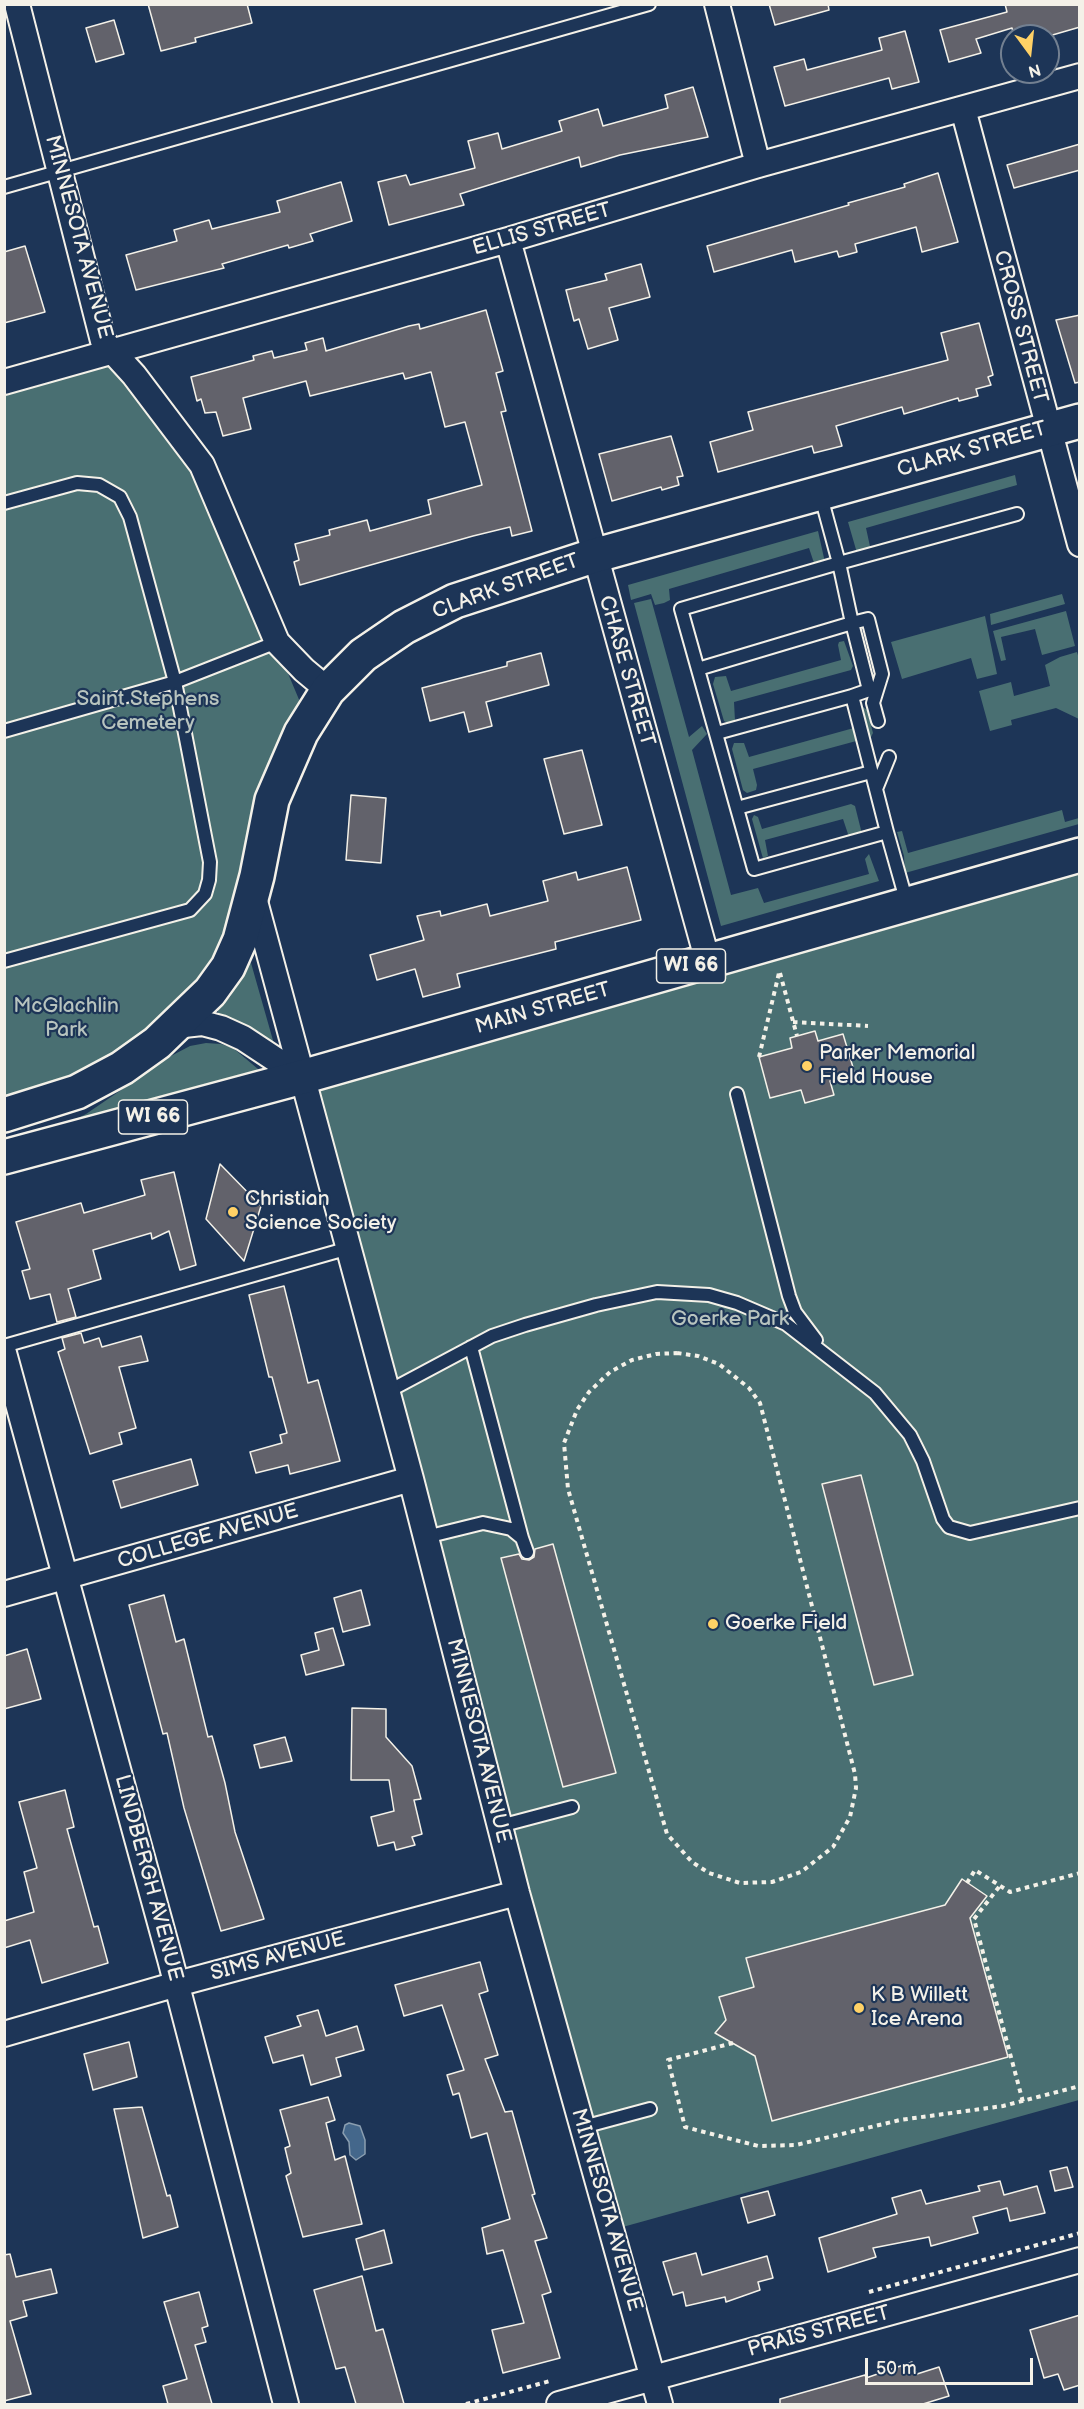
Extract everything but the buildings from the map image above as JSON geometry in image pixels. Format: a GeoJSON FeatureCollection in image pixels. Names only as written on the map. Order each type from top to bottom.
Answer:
{"type":"FeatureCollection","features":[{"type":"Feature","properties":{"kind":"main road","name":"CLARK STREET"},"geometry":{"type":"LineString","coordinates":[[4,1115],[77,1092],[122,1068],[175,1026],[210,992],[228,967],[240,940],[253,894],[272,800],[301,733],[328,690],[363,655],[404,627],[455,601],[593,556],[1080,421]]}},
{"type":"Feature","properties":{"kind":"main road","name":"MAIN STREET"},"geometry":{"type":"LineString","coordinates":[[4,1157],[303,1077],[1080,855]]}},
{"type":"Feature","properties":{"kind":"street","name":"MINNESOTA AVENUE"},"geometry":{"type":"LineString","coordinates":[[17,4],[103,341],[134,375],[202,465],[277,642],[303,670],[328,690]]}},
{"type":"Feature","properties":{"kind":"street"},"geometry":{"type":"LineString","coordinates":[[717,4],[759,165]]}},
{"type":"Feature","properties":{"kind":"street","name":"ELLIS STREET"},"geometry":{"type":"LineString","coordinates":[[4,382],[508,240],[759,165],[1080,76]]}},
{"type":"Feature","properties":{"kind":"street","name":"CROSS STREET"},"geometry":{"type":"LineString","coordinates":[[963,109],[1080,544]]}},
{"type":"Feature","properties":{"kind":"street","name":"CHASE STREET"},"geometry":{"type":"LineString","coordinates":[[508,240],[593,556],[708,962]]}},
{"type":"Feature","properties":{"kind":"street","name":"MINNESOTA AVENUE"},"geometry":{"type":"LineString","coordinates":[[253,894],[411,1479],[517,1893],[660,2404]]}},
{"type":"Feature","properties":{"kind":"street"},"geometry":{"type":"LineString","coordinates":[[175,1026],[202,1023],[221,1028],[243,1038],[303,1077]]}},
{"type":"Feature","properties":{"kind":"street","name":"LINDBERGH AVENUE"},"geometry":{"type":"LineString","coordinates":[[4,1353],[177,1984],[286,2404]]}},
{"type":"Feature","properties":{"kind":"street","name":"COLLEGE AVENUE"},"geometry":{"type":"LineString","coordinates":[[4,1594],[411,1479]]}},
{"type":"Feature","properties":{"kind":"street","name":"SIMS AVENUE"},"geometry":{"type":"LineString","coordinates":[[4,2034],[177,1984],[517,1893]]}},
{"type":"Feature","properties":{"kind":"street","name":"PRAIS STREET"},"geometry":{"type":"LineString","coordinates":[[559,2404],[1080,2260]]}},
{"type":"Feature","properties":{"kind":"lane"},"geometry":{"type":"LineString","coordinates":[[4,187],[649,4]]}},
{"type":"Feature","properties":{"kind":"lane"},"geometry":{"type":"LineString","coordinates":[[4,504],[77,483],[99,485],[120,497],[130,517],[174,682],[210,862],[210,880],[205,894],[190,910],[4,962]]}},
{"type":"Feature","properties":{"kind":"lane"},"geometry":{"type":"LineString","coordinates":[[717,734],[868,690],[839,563],[820,493]]}},
{"type":"Feature","properties":{"kind":"lane"},"geometry":{"type":"LineString","coordinates":[[887,832],[754,869],[681,609],[1017,514]]}},
{"type":"Feature","properties":{"kind":"lane"},"geometry":{"type":"LineString","coordinates":[[698,669],[868,619],[882,674],[873,703],[878,721]]}},
{"type":"Feature","properties":{"kind":"lane"},"geometry":{"type":"LineString","coordinates":[[4,731],[174,682],[277,642]]}},
{"type":"Feature","properties":{"kind":"lane"},"geometry":{"type":"LineString","coordinates":[[852,696],[908,904]]}},
{"type":"Feature","properties":{"kind":"lane"},"geometry":{"type":"LineString","coordinates":[[876,789],[889,757]]}},
{"type":"Feature","properties":{"kind":"lane"},"geometry":{"type":"LineString","coordinates":[[737,808],[871,772]]}},
{"type":"Feature","properties":{"kind":"lane"},"geometry":{"type":"LineString","coordinates":[[737,1095],[789,1296],[804,1326],[833,1360]]}},
{"type":"Feature","properties":{"kind":"lane"},"geometry":{"type":"LineString","coordinates":[[4,1346],[349,1248]]}},
{"type":"Feature","properties":{"kind":"lane"},"geometry":{"type":"LineString","coordinates":[[387,1392],[492,1336],[605,1303],[657,1292],[684,1292],[729,1300],[786,1324],[875,1393],[910,1435],[928,1472],[943,1519],[949,1527],[970,1533],[1080,1508]]}},
{"type":"Feature","properties":{"kind":"lane"},"geometry":{"type":"LineString","coordinates":[[471,1347],[527,1552]]}},
{"type":"Feature","properties":{"kind":"lane"},"geometry":{"type":"LineString","coordinates":[[426,1537],[483,1523],[511,1529],[522,1538]]}},
{"type":"Feature","properties":{"kind":"lane"},"geometry":{"type":"LineString","coordinates":[[500,1826],[573,1807]]}},
{"type":"Feature","properties":{"kind":"lane"},"geometry":{"type":"LineString","coordinates":[[583,2127],[650,2109]]}},
{"type":"Feature","properties":{"kind":"path"},"geometry":{"type":"LineString","coordinates":[[759,1057],[779,973],[797,1036]]}},
{"type":"Feature","properties":{"kind":"path"},"geometry":{"type":"LineString","coordinates":[[793,1022],[868,1026]]}},
{"type":"Feature","properties":{"kind":"path"},"geometry":{"type":"LineString","coordinates":[[677,1353],[698,1356],[719,1364],[735,1375],[760,1403],[855,1774],[856,1788],[846,1827],[824,1856],[801,1872],[772,1882],[756,1884],[740,1883],[709,1873],[692,1862],[667,1834],[568,1489],[563,1460],[564,1443],[577,1410],[589,1392],[610,1372],[632,1360],[656,1354],[677,1353]]}},
{"type":"Feature","properties":{"kind":"path"},"geometry":{"type":"LineString","coordinates":[[967,1883],[975,1870],[1010,1892],[1080,1873]]}},
{"type":"Feature","properties":{"kind":"path"},"geometry":{"type":"LineString","coordinates":[[999,1887],[974,1919],[1023,2102]]}},
{"type":"Feature","properties":{"kind":"path"},"geometry":{"type":"LineString","coordinates":[[733,2043],[668,2060],[685,2127],[758,2146],[783,2147],[900,2120],[1023,2102],[1080,2086]]}},
{"type":"Feature","properties":{"kind":"path"},"geometry":{"type":"LineString","coordinates":[[865,2293],[1080,2233]]}},
{"type":"Feature","properties":{"kind":"green space","name":"Saint Stephens Cemetery"},"geometry":{"type":"Polygon","coordinates":[[[118,357],[201,467],[303,709],[217,950],[182,1001],[125,1051],[76,1076],[5,1099],[5,387],[118,357]]]}},
{"type":"Feature","properties":{"kind":"green space"},"geometry":{"type":"Polygon","coordinates":[[[1015,475],[1017,485],[866,528],[871,551],[857,553],[848,522],[1015,475]]]}},
{"type":"Feature","properties":{"kind":"green space"},"geometry":{"type":"Polygon","coordinates":[[[818,531],[826,567],[815,566],[809,548],[669,589],[670,600],[664,603],[655,605],[651,594],[631,600],[628,585],[818,531]]]}},
{"type":"Feature","properties":{"kind":"green space"},"geometry":{"type":"Polygon","coordinates":[[[1062,594],[1065,604],[991,625],[990,614],[1062,594]]]}},
{"type":"Feature","properties":{"kind":"green space"},"geometry":{"type":"Polygon","coordinates":[[[651,599],[689,737],[702,726],[707,734],[692,750],[731,895],[758,888],[764,903],[869,874],[865,859],[869,854],[879,881],[721,926],[634,603],[651,599]]]}},
{"type":"Feature","properties":{"kind":"green space"},"geometry":{"type":"Polygon","coordinates":[[[1066,611],[1075,646],[1042,655],[1035,629],[1001,637],[1006,660],[1001,661],[993,631],[1066,611]]]}},
{"type":"Feature","properties":{"kind":"green space"},"geometry":{"type":"Polygon","coordinates":[[[985,616],[997,674],[977,679],[971,658],[902,679],[891,642],[985,616]]]}},
{"type":"Feature","properties":{"kind":"green space"},"geometry":{"type":"Polygon","coordinates":[[[844,641],[853,666],[851,670],[734,702],[735,721],[728,723],[724,721],[713,684],[715,677],[726,676],[731,691],[841,660],[838,645],[839,642],[844,641]]]}},
{"type":"Feature","properties":{"kind":"green space"},"geometry":{"type":"Polygon","coordinates":[[[1077,652],[1080,662],[1079,719],[1056,708],[1011,720],[1012,725],[990,731],[979,691],[1011,682],[1014,696],[1050,686],[1045,665],[1077,652]]]}},
{"type":"Feature","properties":{"kind":"green space"},"geometry":{"type":"Polygon","coordinates":[[[863,707],[867,710],[873,733],[871,737],[753,769],[756,790],[747,793],[743,790],[732,749],[734,743],[744,743],[749,757],[861,726],[859,708],[863,707]]]}},
{"type":"Feature","properties":{"kind":"green space"},"geometry":{"type":"Polygon","coordinates":[[[851,804],[855,806],[862,834],[849,837],[843,819],[765,840],[768,856],[763,858],[752,819],[754,815],[758,817],[762,829],[851,804]]]}},
{"type":"Feature","properties":{"kind":"green space"},"geometry":{"type":"Polygon","coordinates":[[[1062,810],[1065,822],[1079,818],[1079,824],[905,873],[904,856],[897,832],[902,831],[908,853],[1062,810]]]}},
{"type":"Feature","properties":{"kind":"green space","name":"Goerke Park"},"geometry":{"type":"Polygon","coordinates":[[[1079,854],[1079,2100],[612,2230],[302,1077],[1079,854]]]}},
{"type":"Feature","properties":{"kind":"green space"},"geometry":{"type":"Polygon","coordinates":[[[251,963],[276,1051],[218,1015],[218,1009],[230,997],[248,964],[251,963]]]}},
{"type":"Feature","properties":{"kind":"green space"},"geometry":{"type":"Polygon","coordinates":[[[206,1043],[233,1048],[258,1069],[256,1073],[68,1123],[86,1114],[171,1056],[190,1046],[206,1043]]]}},
{"type":"Feature","properties":{"kind":"water"},"geometry":{"type":"Polygon","coordinates":[[[349,2123],[360,2126],[365,2140],[365,2154],[356,2160],[350,2155],[349,2142],[343,2133],[345,2125],[349,2123]]]}},
{"type":"Feature","properties":{"kind":"place","name":"Parker Memorial Field House"},"geometry":{"type":"Point","coordinates":[807,1066]}},
{"type":"Feature","properties":{"kind":"place","name":"Christian Science Society"},"geometry":{"type":"Point","coordinates":[233,1212]}},
{"type":"Feature","properties":{"kind":"place","name":"Goerke Field"},"geometry":{"type":"Point","coordinates":[713,1624]}},
{"type":"Feature","properties":{"kind":"place","name":"K B Willett Ice Arena"},"geometry":{"type":"Point","coordinates":[859,2008]}},
{"type":"Feature","properties":{"kind":"park label","name":"McGlachlin Park"},"geometry":{"type":"Point","coordinates":[66,1019]}}]}
